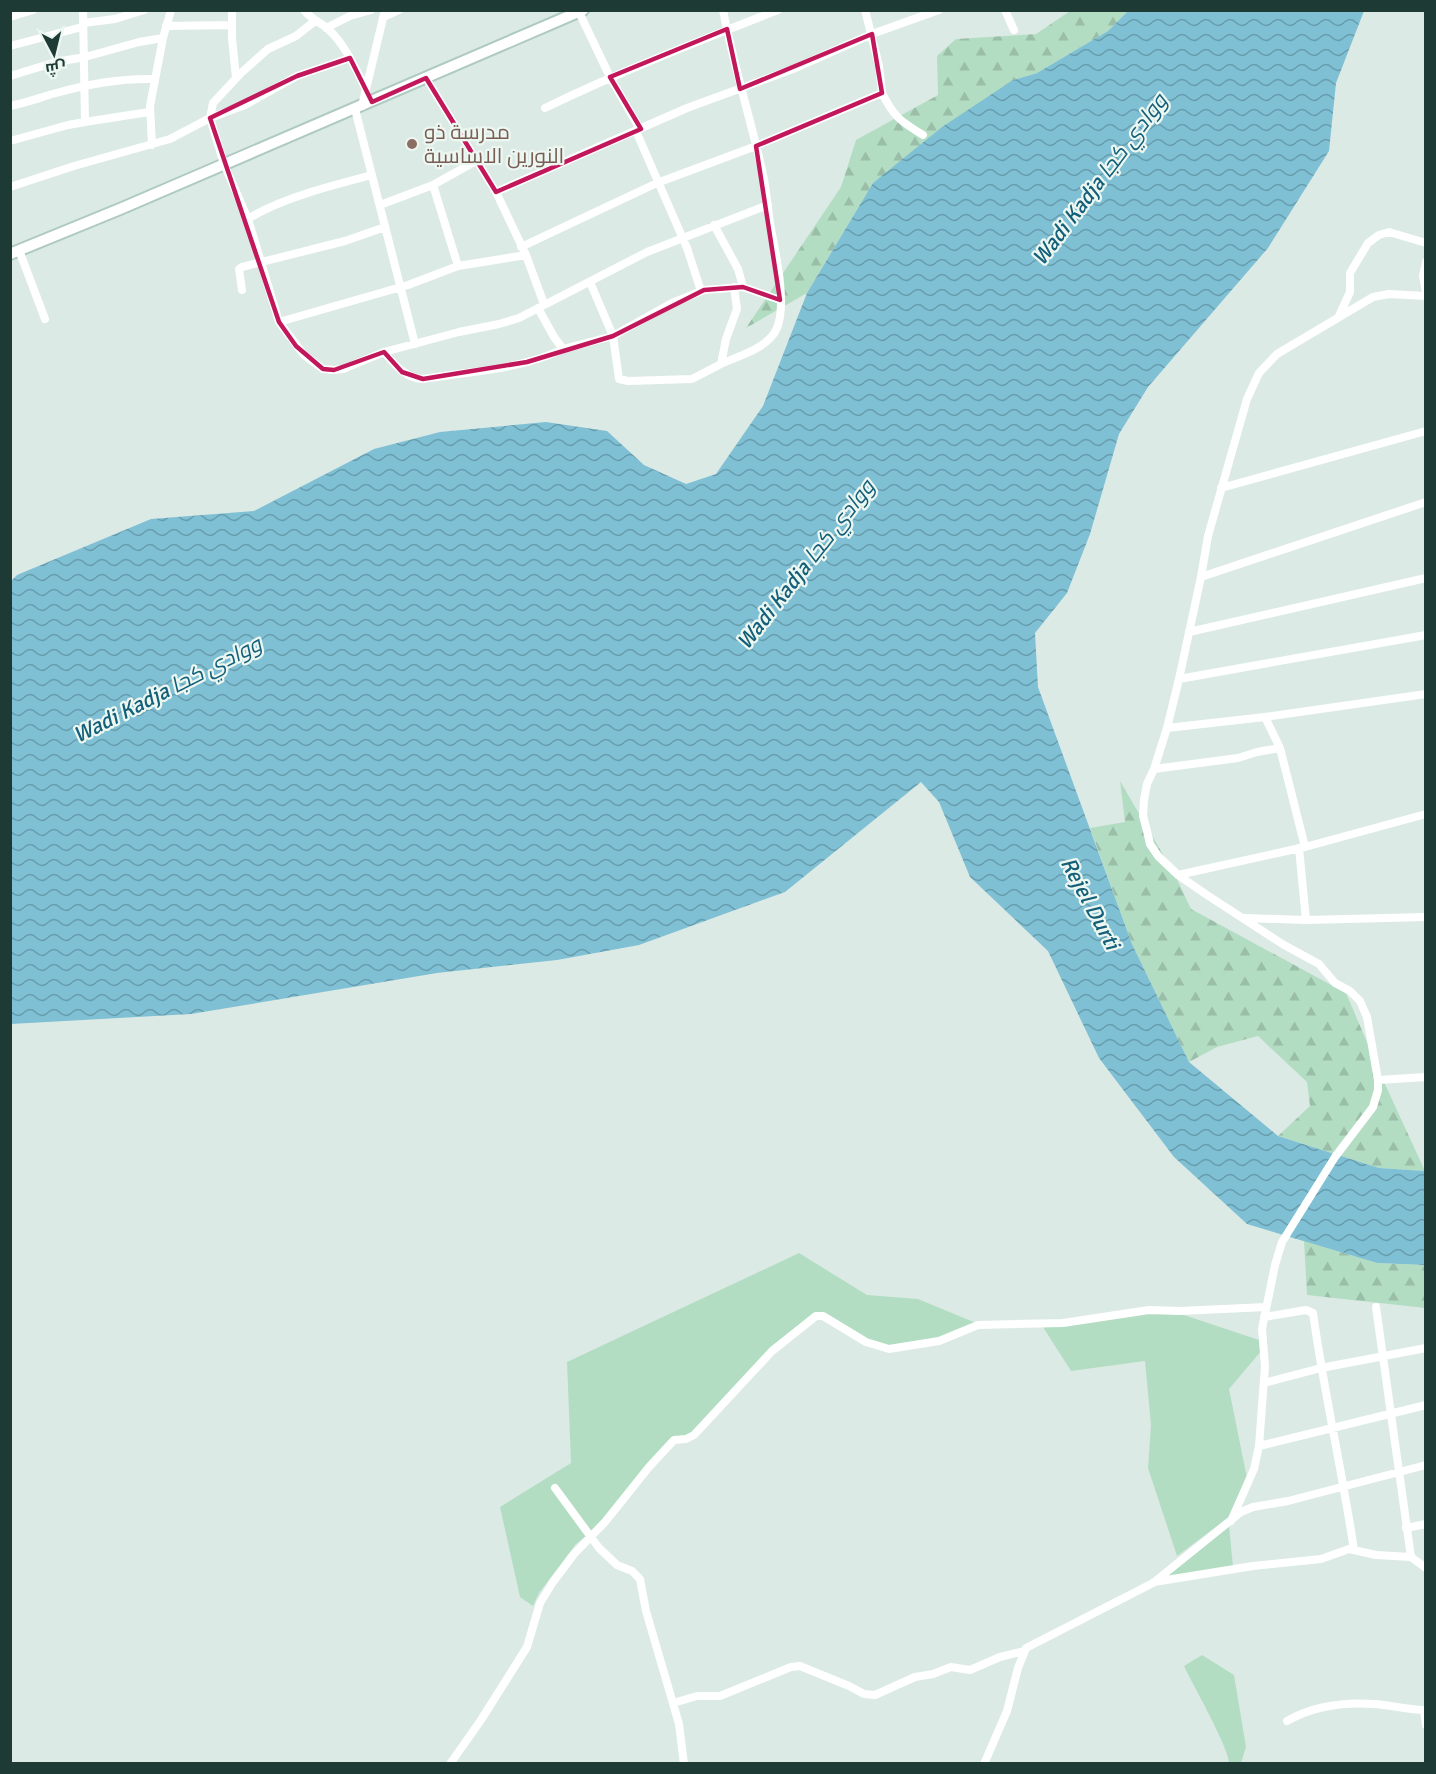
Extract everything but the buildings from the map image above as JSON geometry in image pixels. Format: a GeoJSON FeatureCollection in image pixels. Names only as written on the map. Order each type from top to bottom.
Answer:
{"type":"FeatureCollection","features":[{"type":"Feature","properties":{"kind":"main road"},"geometry":{"type":"LineString","coordinates":[[15,252],[359,108],[580,11]]}},
{"type":"Feature","properties":{"kind":"street"},"geometry":{"type":"LineString","coordinates":[[10,17],[33,10]]}},
{"type":"Feature","properties":{"kind":"street"},"geometry":{"type":"LineString","coordinates":[[83,10],[85,122]]}},
{"type":"Feature","properties":{"kind":"street"},"geometry":{"type":"LineString","coordinates":[[10,46],[144,10]]}},
{"type":"Feature","properties":{"kind":"street"},"geometry":{"type":"LineString","coordinates":[[152,145],[149,112],[154,79],[171,10]]}},
{"type":"Feature","properties":{"kind":"street"},"geometry":{"type":"LineString","coordinates":[[232,10],[231,26],[236,78]]}},
{"type":"Feature","properties":{"kind":"street"},"geometry":{"type":"LineString","coordinates":[[304,10],[326,28],[350,58],[366,89]]}},
{"type":"Feature","properties":{"kind":"street"},"geometry":{"type":"LineString","coordinates":[[326,28],[351,15],[371,10]]}},
{"type":"Feature","properties":{"kind":"street"},"geometry":{"type":"LineString","coordinates":[[399,10],[384,14],[366,89],[359,108],[372,175],[416,344]]}},
{"type":"Feature","properties":{"kind":"street"},"geometry":{"type":"LineString","coordinates":[[590,282],[613,336],[619,379],[622,381],[692,379],[766,342],[773,336],[780,317],[777,261],[756,146],[740,89],[723,10]]}},
{"type":"Feature","properties":{"kind":"street"},"geometry":{"type":"LineString","coordinates":[[545,108],[610,77],[778,10]]}},
{"type":"Feature","properties":{"kind":"street"},"geometry":{"type":"LineString","coordinates":[[866,10],[882,93],[890,110],[901,122],[923,135]]}},
{"type":"Feature","properties":{"kind":"street"},"geometry":{"type":"LineString","coordinates":[[496,192],[687,108],[793,69],[872,34],[939,10]]}},
{"type":"Feature","properties":{"kind":"street"},"geometry":{"type":"LineString","coordinates":[[1005,10],[1014,30]]}},
{"type":"Feature","properties":{"kind":"street"},"geometry":{"type":"LineString","coordinates":[[580,11],[610,77],[638,130],[657,183],[692,262],[701,291]]}},
{"type":"Feature","properties":{"kind":"street"},"geometry":{"type":"LineString","coordinates":[[315,21],[296,36],[268,49],[236,78],[213,102],[210,118],[224,164],[248,219],[279,322],[296,346],[323,369],[344,369],[384,352],[519,318],[647,252],[768,205]]}},
{"type":"Feature","properties":{"kind":"street"},"geometry":{"type":"LineString","coordinates":[[166,26],[231,26]]}},
{"type":"Feature","properties":{"kind":"street"},"geometry":{"type":"LineString","coordinates":[[10,76],[56,62],[163,38]]}},
{"type":"Feature","properties":{"kind":"street"},"geometry":{"type":"LineString","coordinates":[[10,187],[74,166],[152,145],[187,131],[210,118],[245,105],[285,85],[297,76],[350,58]]}},
{"type":"Feature","properties":{"kind":"street"},"geometry":{"type":"LineString","coordinates":[[10,106],[58,92],[131,78],[154,79]]}},
{"type":"Feature","properties":{"kind":"street"},"geometry":{"type":"LineString","coordinates":[[426,78],[496,192],[524,251],[541,306],[554,337],[563,349]]}},
{"type":"Feature","properties":{"kind":"street"},"geometry":{"type":"LineString","coordinates":[[279,322],[401,286],[458,266],[524,251],[657,183],[756,146],[882,93]]}},
{"type":"Feature","properties":{"kind":"street"},"geometry":{"type":"LineString","coordinates":[[10,141],[68,125],[149,112]]}},
{"type":"Feature","properties":{"kind":"street"},"geometry":{"type":"LineString","coordinates":[[380,205],[433,185],[476,161]]}},
{"type":"Feature","properties":{"kind":"street"},"geometry":{"type":"LineString","coordinates":[[248,219],[275,205],[336,184],[372,175]]}},
{"type":"Feature","properties":{"kind":"street"},"geometry":{"type":"LineString","coordinates":[[433,185],[458,266]]}},
{"type":"Feature","properties":{"kind":"street"},"geometry":{"type":"LineString","coordinates":[[714,225],[738,269],[743,287]]}},
{"type":"Feature","properties":{"kind":"street"},"geometry":{"type":"LineString","coordinates":[[242,290],[239,269],[345,241],[385,227]]}},
{"type":"Feature","properties":{"kind":"street"},"geometry":{"type":"LineString","coordinates":[[1339,316],[1350,292],[1350,273],[1368,243],[1379,235],[1389,232],[1425,243]]}},
{"type":"Feature","properties":{"kind":"street"},"geometry":{"type":"LineString","coordinates":[[15,252],[45,319]]}},
{"type":"Feature","properties":{"kind":"street"},"geometry":{"type":"LineString","coordinates":[[1231,1521],[1254,1469],[1259,1446],[1265,1366],[1262,1336],[1264,1317],[1282,1242],[1335,1157],[1373,1107],[1378,1090],[1378,1080],[1367,1017],[1360,1001],[1350,991],[1335,983],[1319,964],[1284,945],[1178,875],[1158,856],[1150,844],[1143,816],[1143,800],[1167,728],[1208,536],[1221,488],[1247,399],[1259,373],[1277,354],[1380,294],[1425,294],[1423,276],[1425,262]]}},
{"type":"Feature","properties":{"kind":"street"},"geometry":{"type":"LineString","coordinates":[[721,364],[726,339],[737,309],[734,287]]}},
{"type":"Feature","properties":{"kind":"street"},"geometry":{"type":"LineString","coordinates":[[384,352],[402,372],[423,379],[501,367],[613,336],[650,314],[701,291],[743,287],[780,300]]}},
{"type":"Feature","properties":{"kind":"street"},"geometry":{"type":"LineString","coordinates":[[1221,488],[1425,431]]}},
{"type":"Feature","properties":{"kind":"street"},"geometry":{"type":"LineString","coordinates":[[1201,577],[1425,502]]}},
{"type":"Feature","properties":{"kind":"street"},"geometry":{"type":"LineString","coordinates":[[1189,632],[1425,578]]}},
{"type":"Feature","properties":{"kind":"street"},"geometry":{"type":"LineString","coordinates":[[1179,679],[1425,635]]}},
{"type":"Feature","properties":{"kind":"street"},"geometry":{"type":"LineString","coordinates":[[1167,728],[1265,717],[1425,694]]}},
{"type":"Feature","properties":{"kind":"street"},"geometry":{"type":"LineString","coordinates":[[1265,717],[1280,748],[1302,847],[1306,920]]}},
{"type":"Feature","properties":{"kind":"street"},"geometry":{"type":"LineString","coordinates":[[1154,769],[1238,758],[1280,748]]}},
{"type":"Feature","properties":{"kind":"street"},"geometry":{"type":"LineString","coordinates":[[1178,875],[1302,847],[1425,813]]}},
{"type":"Feature","properties":{"kind":"street"},"geometry":{"type":"LineString","coordinates":[[1243,918],[1306,920],[1425,917]]}},
{"type":"Feature","properties":{"kind":"street"},"geometry":{"type":"LineString","coordinates":[[1378,1080],[1425,1077]]}},
{"type":"Feature","properties":{"kind":"street"},"geometry":{"type":"LineString","coordinates":[[450,1764],[481,1720],[526,1647],[540,1603],[574,1554],[674,1440],[694,1436],[772,1351],[816,1316],[823,1316],[866,1342],[889,1349],[939,1341],[978,1325],[1063,1323],[1149,1310],[1266,1307]]}},
{"type":"Feature","properties":{"kind":"street"},"geometry":{"type":"LineString","coordinates":[[1376,1307],[1411,1557]]}},
{"type":"Feature","properties":{"kind":"street"},"geometry":{"type":"LineString","coordinates":[[1264,1317],[1310,1310],[1313,1313],[1354,1550]]}},
{"type":"Feature","properties":{"kind":"street"},"geometry":{"type":"LineString","coordinates":[[1264,1383],[1321,1368],[1425,1348]]}},
{"type":"Feature","properties":{"kind":"street"},"geometry":{"type":"LineString","coordinates":[[1259,1446],[1425,1405]]}},
{"type":"Feature","properties":{"kind":"street"},"geometry":{"type":"LineString","coordinates":[[673,1703],[697,1696],[720,1696],[791,1667],[800,1666],[864,1694],[875,1695],[915,1677],[933,1674],[951,1667],[970,1670],[1000,1657],[1024,1651],[1090,1613],[1153,1583],[1241,1512],[1253,1507],[1288,1501],[1425,1465]]}},
{"type":"Feature","properties":{"kind":"street"},"geometry":{"type":"LineString","coordinates":[[555,1488],[609,1558],[617,1565],[632,1571],[640,1580],[646,1611],[679,1724],[684,1764]]}},
{"type":"Feature","properties":{"kind":"street"},"geometry":{"type":"LineString","coordinates":[[1406,1528],[1425,1524]]}},
{"type":"Feature","properties":{"kind":"street"},"geometry":{"type":"LineString","coordinates":[[1153,1583],[1253,1566],[1321,1559],[1342,1551],[1354,1550],[1376,1555],[1411,1557],[1425,1568]]}},
{"type":"Feature","properties":{"kind":"street"},"geometry":{"type":"LineString","coordinates":[[984,1764],[1007,1711],[1024,1651]]}},
{"type":"Feature","properties":{"kind":"street"},"geometry":{"type":"LineString","coordinates":[[1287,1721],[1316,1708],[1371,1704],[1425,1710],[1425,1725]]}},
{"type":"Feature","properties":{"kind":"highlighted area"},"geometry":{"type":"Polygon","coordinates":[[[727,29],[740,89],[872,34],[882,93],[756,146],[780,300],[743,287],[704,290],[613,336],[527,362],[423,379],[402,372],[384,352],[334,370],[323,369],[296,346],[279,322],[210,118],[297,76],[350,58],[372,102],[426,78],[496,192],[641,129],[610,77],[727,29]]]}},
{"type":"Feature","properties":{"kind":"green space"},"geometry":{"type":"Polygon","coordinates":[[[1070,11],[1128,11],[1108,31],[1037,73],[1013,80],[873,183],[807,293],[746,328],[841,187],[856,140],[938,95],[937,56],[956,39],[1036,34],[1070,11]]]}},
{"type":"Feature","properties":{"kind":"green space"},"geometry":{"type":"Polygon","coordinates":[[[1120,781],[1175,875],[1191,909],[1346,993],[1425,1171],[1379,1168],[1278,1136],[1310,1106],[1307,1082],[1258,1036],[1217,1047],[1189,1062],[1132,944],[1090,828],[1125,822],[1120,781]]]}},
{"type":"Feature","properties":{"kind":"green space"},"geometry":{"type":"Polygon","coordinates":[[[1304,1241],[1377,1263],[1425,1265],[1425,1308],[1307,1295],[1304,1241]]]}},
{"type":"Feature","properties":{"kind":"green space"},"geometry":{"type":"Polygon","coordinates":[[[799,1253],[867,1295],[918,1299],[976,1323],[923,1342],[895,1346],[868,1341],[823,1315],[810,1318],[694,1434],[668,1444],[591,1532],[576,1544],[539,1593],[533,1606],[520,1597],[500,1507],[571,1463],[567,1362],[799,1253]]]}},
{"type":"Feature","properties":{"kind":"green space"},"geometry":{"type":"Polygon","coordinates":[[[1143,1314],[1181,1314],[1268,1343],[1229,1389],[1247,1478],[1228,1518],[1177,1556],[1148,1468],[1151,1425],[1145,1361],[1071,1371],[1043,1327],[1143,1314]]]}},
{"type":"Feature","properties":{"kind":"green space"},"geometry":{"type":"Polygon","coordinates":[[[1229,1525],[1233,1567],[1164,1578],[1229,1525]]]}},
{"type":"Feature","properties":{"kind":"green space"},"geometry":{"type":"Polygon","coordinates":[[[1202,1655],[1234,1675],[1246,1747],[1241,1763],[1229,1763],[1217,1731],[1184,1666],[1202,1655]]]}},
{"type":"Feature","properties":{"kind":"water"},"geometry":{"type":"Polygon","coordinates":[[[1128,11],[1364,11],[1336,83],[1329,151],[1268,248],[1148,387],[1119,434],[1090,534],[1067,593],[1035,633],[1038,687],[1132,944],[1189,1062],[1278,1136],[1379,1168],[1425,1171],[1425,1265],[1377,1263],[1247,1224],[1174,1157],[1099,1058],[1048,951],[970,877],[939,802],[921,782],[785,892],[639,945],[557,960],[437,973],[191,1014],[11,1024],[10,582],[17,575],[151,519],[254,511],[374,449],[440,432],[546,422],[607,431],[644,465],[686,484],[716,474],[763,406],[807,293],[873,183],[942,127],[1013,80],[1037,73],[1108,31],[1128,11]]]}},
{"type":"Feature","properties":{"kind":"place","name":"مدرسة ذو النورين الاساسية"},"geometry":{"type":"Point","coordinates":[412,144]}},
{"type":"Feature","properties":{"kind":"water label","name":"Wadi Kadja ووادي كجا"},"geometry":{"type":"Point","coordinates":[1099,179]}},
{"type":"Feature","properties":{"kind":"water label","name":"Wadi Kadja ووادي كجا"},"geometry":{"type":"Point","coordinates":[805,564]}},
{"type":"Feature","properties":{"kind":"water label","name":"Wadi Kadja ووادي كجا"},"geometry":{"type":"Point","coordinates":[167,689]}},
{"type":"Feature","properties":{"kind":"water label","name":"Rejel Durti"},"geometry":{"type":"Point","coordinates":[1091,903]}}]}
